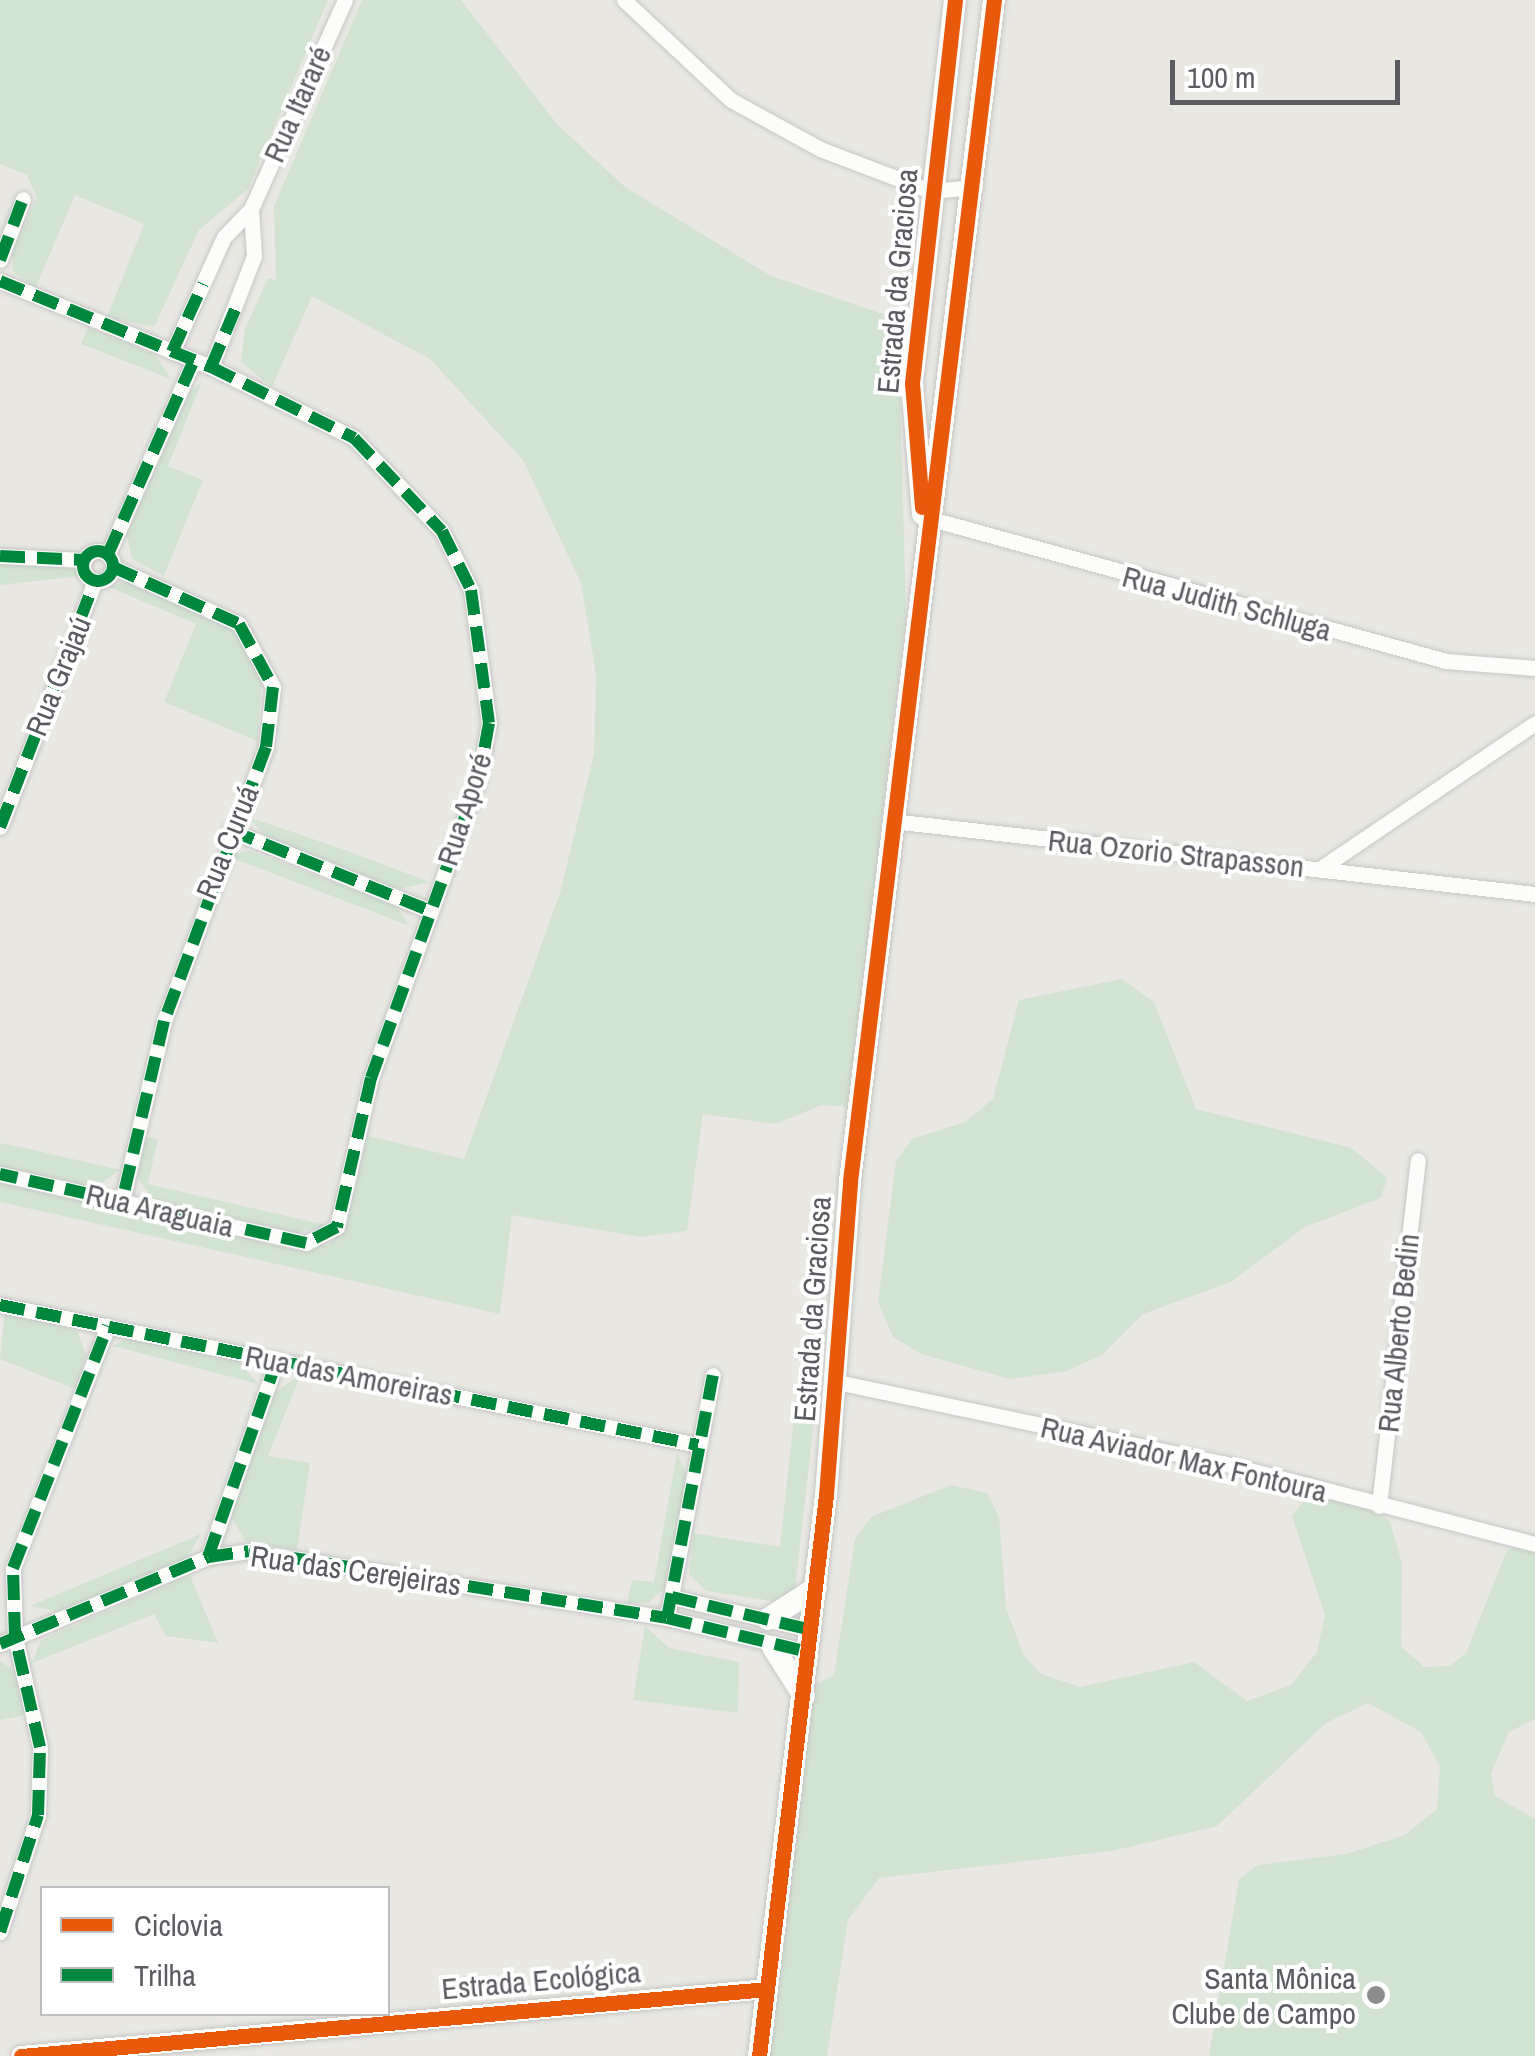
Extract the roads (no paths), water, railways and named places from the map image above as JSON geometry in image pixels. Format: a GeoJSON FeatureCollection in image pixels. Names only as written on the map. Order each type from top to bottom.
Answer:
{"type":"FeatureCollection","features":[{"type":"Feature","properties":{"kind":"main road","name":"Estrada da Graciosa"},"geometry":{"type":"LineString","coordinates":[[927,518],[912,383],[930,191],[955,0]]}},
{"type":"Feature","properties":{"kind":"main road","name":"Estrada da Graciosa"},"geometry":{"type":"LineString","coordinates":[[759,2056],[811,1641],[832,1382],[892,822],[925,567],[927,518],[975,187],[994,0]]}},
{"type":"Feature","properties":{"kind":"main road"},"geometry":{"type":"LineString","coordinates":[[768,1619],[816,1588]]}},
{"type":"Feature","properties":{"kind":"main road"},"geometry":{"type":"LineString","coordinates":[[773,1647],[804,1696]]}},
{"type":"Feature","properties":{"kind":"street","name":"Rua Itararé"},"geometry":{"type":"LineString","coordinates":[[251,209],[345,0]]}},
{"type":"Feature","properties":{"kind":"street"},"geometry":{"type":"LineString","coordinates":[[624,0],[731,100],[820,149],[930,191],[975,187]]}},
{"type":"Feature","properties":{"kind":"street"},"geometry":{"type":"LineString","coordinates":[[0,260],[24,199]]}},
{"type":"Feature","properties":{"kind":"street"},"geometry":{"type":"LineString","coordinates":[[172,352],[224,237],[251,209]]}},
{"type":"Feature","properties":{"kind":"street"},"geometry":{"type":"LineString","coordinates":[[212,367],[254,256],[251,209]]}},
{"type":"Feature","properties":{"kind":"street"},"geometry":{"type":"LineString","coordinates":[[0,281],[172,352],[192,364],[110,561],[95,581],[84,560]]}},
{"type":"Feature","properties":{"kind":"street","name":"Rua Aporé"},"geometry":{"type":"LineString","coordinates":[[192,364],[212,367],[354,438],[442,531],[471,590],[489,723],[480,778],[428,910],[372,1078],[336,1227],[320,1240]]}},
{"type":"Feature","properties":{"kind":"street","name":"Rua Judith Schluga"},"geometry":{"type":"LineString","coordinates":[[927,518],[1446,661],[1535,668]]}},
{"type":"Feature","properties":{"kind":"street"},"geometry":{"type":"LineString","coordinates":[[0,556],[110,561]]}},
{"type":"Feature","properties":{"kind":"street","name":"Rua Curuá"},"geometry":{"type":"LineString","coordinates":[[110,561],[210,605],[262,652],[273,718],[164,1021],[122,1202]]}},
{"type":"Feature","properties":{"kind":"street","name":"Rua Grajaú"},"geometry":{"type":"LineString","coordinates":[[0,827],[95,581]]}},
{"type":"Feature","properties":{"kind":"street","name":"Rua Ozorio Strapasson"},"geometry":{"type":"LineString","coordinates":[[892,822],[1321,868],[1349,858],[1535,724]]}},
{"type":"Feature","properties":{"kind":"street"},"geometry":{"type":"LineString","coordinates":[[230,830],[428,910]]}},
{"type":"Feature","properties":{"kind":"street"},"geometry":{"type":"LineString","coordinates":[[1321,868],[1535,894]]}},
{"type":"Feature","properties":{"kind":"street","name":"Rua Alberto Bedin"},"geometry":{"type":"LineString","coordinates":[[1379,1506],[1418,1160]]}},
{"type":"Feature","properties":{"kind":"street","name":"Rua Araguaia"},"geometry":{"type":"LineString","coordinates":[[0,1174],[320,1240]]}},
{"type":"Feature","properties":{"kind":"street","name":"Rua das Amoreiras"},"geometry":{"type":"LineString","coordinates":[[0,1304],[698,1445]]}},
{"type":"Feature","properties":{"kind":"street"},"geometry":{"type":"LineString","coordinates":[[0,1932],[38,1815],[40,1746],[8,1640],[13,1568],[108,1326]]}},
{"type":"Feature","properties":{"kind":"street"},"geometry":{"type":"LineString","coordinates":[[208,1557],[277,1360]]}},
{"type":"Feature","properties":{"kind":"street"},"geometry":{"type":"LineString","coordinates":[[667,1618],[713,1375]]}},
{"type":"Feature","properties":{"kind":"street","name":"Rua Aviador Max Fontoura"},"geometry":{"type":"LineString","coordinates":[[832,1382],[1535,1544]]}},
{"type":"Feature","properties":{"kind":"street","name":"Rua das Cerejeiras"},"geometry":{"type":"LineString","coordinates":[[8,1640],[208,1557],[249,1551],[667,1618],[773,1647],[811,1641]]}},
{"type":"Feature","properties":{"kind":"street"},"geometry":{"type":"LineString","coordinates":[[672,1597],[768,1619],[811,1641]]}},
{"type":"Feature","properties":{"kind":"street","name":"Estrada Ecológica"},"geometry":{"type":"LineString","coordinates":[[21,2056],[768,1989]]}},
{"type":"Feature","properties":{"kind":"place","name":"Santa Mônica Clube de Campo"},"geometry":{"type":"Point","coordinates":[1376,1995]}}]}
